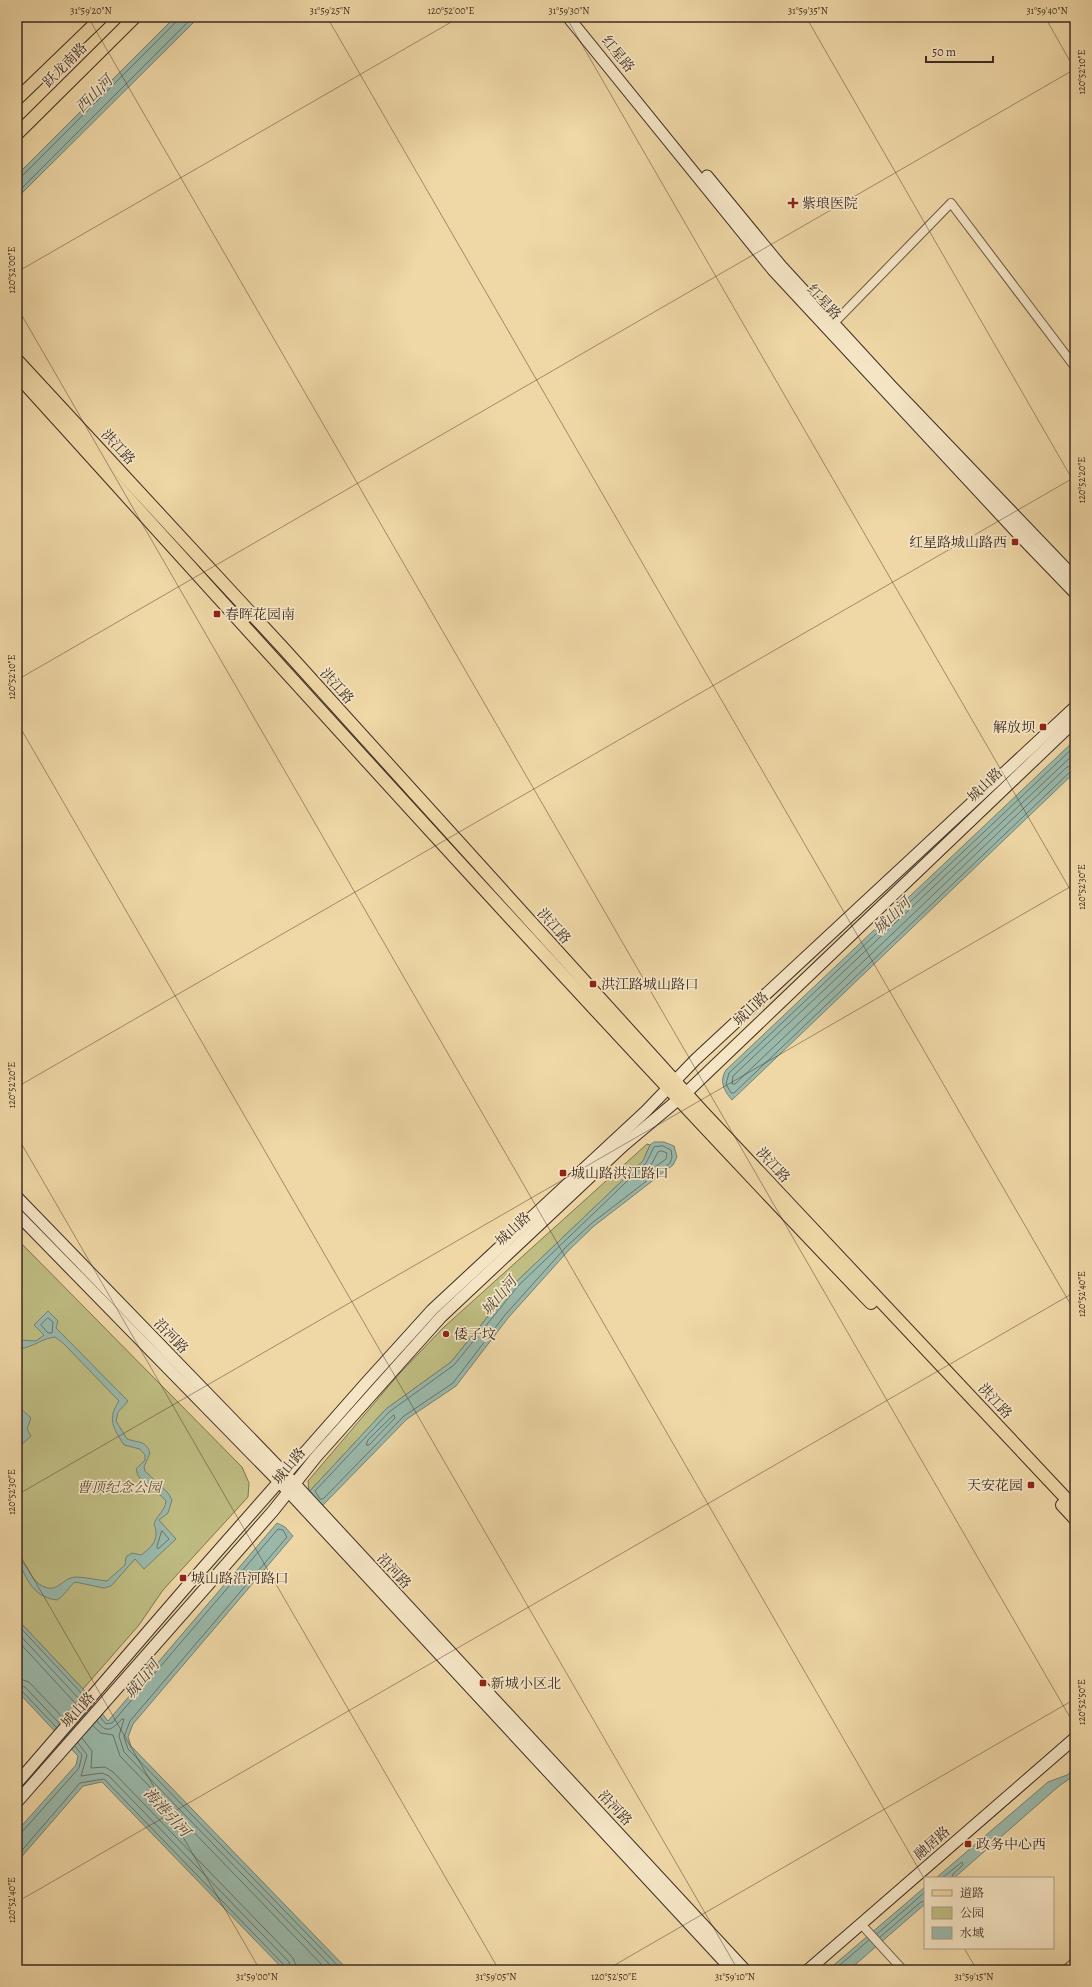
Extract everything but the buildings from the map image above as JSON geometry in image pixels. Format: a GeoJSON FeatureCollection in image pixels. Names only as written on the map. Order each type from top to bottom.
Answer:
{"type":"FeatureCollection","features":[{"type":"Feature","properties":{"kind":"main road","name":"跃龙南路"},"geometry":{"type":"LineString","coordinates":[[17,100],[102,17]]}},
{"type":"Feature","properties":{"kind":"main road","name":"跃龙南路"},"geometry":{"type":"LineString","coordinates":[[17,134],[135,17]]}},
{"type":"Feature","properties":{"kind":"main road","name":"红星路"},"geometry":{"type":"LineString","coordinates":[[568,17],[773,270],[1075,593]]}},
{"type":"Feature","properties":{"kind":"main road","name":"红星路"},"geometry":{"type":"LineString","coordinates":[[577,17],[781,266],[892,387],[1075,578]]}},
{"type":"Feature","properties":{"kind":"main road","name":"洪江路"},"geometry":{"type":"LineString","coordinates":[[17,360],[289,655],[682,1097],[1075,1519]]}},
{"type":"Feature","properties":{"kind":"main road","name":"洪江路"},"geometry":{"type":"LineString","coordinates":[[17,375],[390,788],[672,1085]]}},
{"type":"Feature","properties":{"kind":"main road","name":"城山路"},"geometry":{"type":"LineString","coordinates":[[17,1784],[366,1383],[432,1310],[672,1085],[706,1050],[1075,707]]}},
{"type":"Feature","properties":{"kind":"main road","name":"城山路"},"geometry":{"type":"LineString","coordinates":[[17,1802],[249,1536],[273,1511],[291,1487],[362,1404],[441,1317],[624,1145],[682,1097],[1075,721]]}},
{"type":"Feature","properties":{"kind":"main road","name":"洪江路"},"geometry":{"type":"LineString","coordinates":[[682,1097],[1075,1508]]}},
{"type":"Feature","properties":{"kind":"main road","name":"沿河路"},"geometry":{"type":"LineString","coordinates":[[17,1197],[282,1479]]}},
{"type":"Feature","properties":{"kind":"main road","name":"沿河路"},"geometry":{"type":"LineString","coordinates":[[17,1214],[291,1487],[745,1970]]}},
{"type":"Feature","properties":{"kind":"main road","name":"沿河路"},"geometry":{"type":"LineString","coordinates":[[291,1487],[732,1970]]}},
{"type":"Feature","properties":{"kind":"main road","name":"融居路"},"geometry":{"type":"LineString","coordinates":[[808,1970],[865,1928],[1075,1738]]}},
{"type":"Feature","properties":{"kind":"street"},"geometry":{"type":"LineString","coordinates":[[834,323],[951,203],[1075,367]]}},
{"type":"Feature","properties":{"kind":"street"},"geometry":{"type":"LineString","coordinates":[[865,1928],[903,1970]]}},
{"type":"Feature","properties":{"kind":"street"},"geometry":{"type":"LineString","coordinates":[[1065,1970],[1075,1962]]}},
{"type":"Feature","properties":{"kind":"green space"},"geometry":{"type":"Polygon","coordinates":[[[647,1144],[650,1145],[643,1161],[515,1283],[451,1362],[386,1409],[309,1492],[308,1481],[399,1374],[443,1328],[647,1144]]]}},
{"type":"Feature","properties":{"kind":"green space","name":"曹顶纪念公园"},"geometry":{"type":"Polygon","coordinates":[[[17,1239],[242,1467],[249,1483],[248,1497],[163,1590],[139,1625],[83,1689],[17,1619],[17,1239]]]}},
{"type":"Feature","properties":{"kind":"water"},"geometry":{"type":"Polygon","coordinates":[[[175,17],[199,17],[17,198],[17,175],[175,17]]]}},
{"type":"Feature","properties":{"kind":"water","name":"城山河"},"geometry":{"type":"Polygon","coordinates":[[[1075,740],[1075,772],[732,1100],[723,1086],[723,1078],[726,1070],[1075,740]]]}},
{"type":"Feature","properties":{"kind":"water"},"geometry":{"type":"Polygon","coordinates":[[[654,1142],[664,1142],[674,1146],[677,1157],[673,1165],[594,1226],[569,1250],[508,1318],[456,1386],[407,1419],[322,1506],[309,1492],[386,1409],[451,1362],[515,1283],[643,1161],[650,1145],[654,1142]]]}},
{"type":"Feature","properties":{"kind":"water"},"geometry":{"type":"Polygon","coordinates":[[[48,1311],[58,1321],[56,1328],[128,1401],[118,1412],[116,1421],[127,1439],[144,1444],[148,1449],[150,1453],[144,1467],[145,1471],[168,1493],[172,1500],[168,1513],[159,1520],[176,1539],[144,1569],[135,1559],[111,1586],[104,1588],[75,1582],[57,1600],[45,1597],[32,1587],[18,1563],[17,1557],[24,1563],[33,1578],[45,1587],[54,1588],[70,1578],[75,1577],[107,1581],[125,1565],[126,1557],[132,1553],[141,1555],[152,1546],[156,1534],[154,1524],[164,1508],[166,1501],[144,1483],[138,1475],[136,1469],[145,1460],[145,1455],[140,1449],[124,1445],[114,1428],[112,1418],[115,1407],[119,1401],[63,1343],[55,1337],[20,1349],[17,1352],[17,1342],[19,1340],[36,1341],[44,1335],[34,1325],[48,1311]]]}},
{"type":"Feature","properties":{"kind":"water"},"geometry":{"type":"Polygon","coordinates":[[[21,1409],[31,1418],[27,1429],[31,1436],[17,1449],[17,1410],[21,1409]]]}},
{"type":"Feature","properties":{"kind":"water","name":"海港引河"},"geometry":{"type":"Polygon","coordinates":[[[277,1523],[285,1527],[293,1536],[133,1724],[128,1737],[131,1746],[348,1970],[284,1970],[102,1782],[83,1786],[17,1862],[17,1831],[76,1765],[78,1756],[17,1691],[17,1619],[83,1689],[108,1721],[277,1523]]]}},
{"type":"Feature","properties":{"kind":"water"},"geometry":{"type":"Polygon","coordinates":[[[1075,1768],[1075,1775],[1059,1786],[955,1877],[937,1877],[1048,1782],[1067,1775],[1075,1768]]]}},
{"type":"Feature","properties":{"kind":"water"},"geometry":{"type":"Polygon","coordinates":[[[924,1888],[924,1905],[849,1970],[828,1970],[924,1888]]]}},
{"type":"Feature","properties":{"kind":"place","name":"紫琅医院"},"geometry":{"type":"Point","coordinates":[793,203]}},
{"type":"Feature","properties":{"kind":"place","name":"红星路城山路西"},"geometry":{"type":"Point","coordinates":[1015,542]}},
{"type":"Feature","properties":{"kind":"place","name":"春晖花园南"},"geometry":{"type":"Point","coordinates":[217,614]}},
{"type":"Feature","properties":{"kind":"place","name":"解放坝"},"geometry":{"type":"Point","coordinates":[1043,727]}},
{"type":"Feature","properties":{"kind":"place","name":"洪江路城山路口"},"geometry":{"type":"Point","coordinates":[593,984]}},
{"type":"Feature","properties":{"kind":"place","name":"城山路洪江路口"},"geometry":{"type":"Point","coordinates":[563,1173]}},
{"type":"Feature","properties":{"kind":"place","name":"倭子坟"},"geometry":{"type":"Point","coordinates":[446,1334]}},
{"type":"Feature","properties":{"kind":"place","name":"天安花园"},"geometry":{"type":"Point","coordinates":[1031,1485]}},
{"type":"Feature","properties":{"kind":"place","name":"城山路沿河路口"},"geometry":{"type":"Point","coordinates":[183,1578]}},
{"type":"Feature","properties":{"kind":"place","name":"新城小区北"},"geometry":{"type":"Point","coordinates":[483,1683]}},
{"type":"Feature","properties":{"kind":"place","name":"政务中心西"},"geometry":{"type":"Point","coordinates":[968,1844]}},
{"type":"Feature","properties":{"kind":"water label","name":"西山河"},"geometry":{"type":"Point","coordinates":[94,94]}}]}
